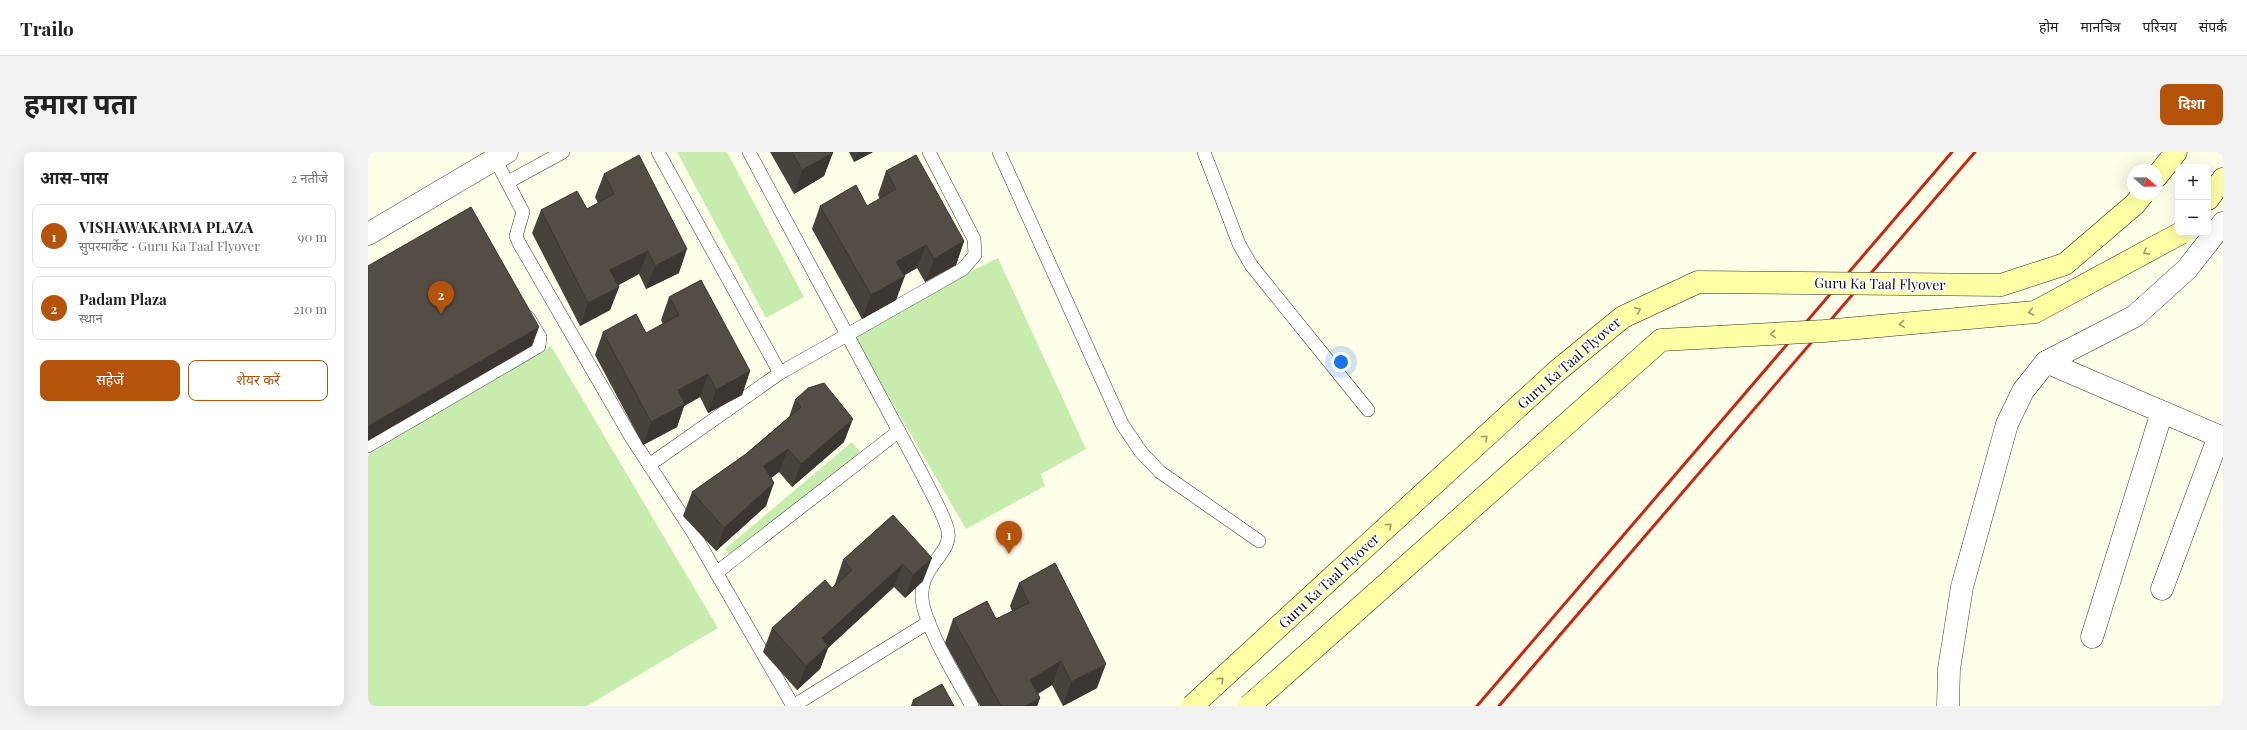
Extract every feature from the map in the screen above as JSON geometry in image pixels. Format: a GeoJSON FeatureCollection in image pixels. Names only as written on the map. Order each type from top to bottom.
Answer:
{"type":"FeatureCollection","features":[{"type":"Feature","properties":{"kind":"main road"},"geometry":{"type":"LineString","coordinates":[[2163,168],[2176,152]]}},
{"type":"Feature","properties":{"kind":"main road"},"geometry":{"type":"LineString","coordinates":[[2211,195],[2223,179]]}},
{"type":"Feature","properties":{"kind":"main road","name":"Guru Ka Taal Flyover"},"geometry":{"type":"LineString","coordinates":[[1192,706],[1557,372],[1623,316],[1698,282],[2001,285],[2065,264],[2138,200]]}},
{"type":"Feature","properties":{"kind":"main road"},"geometry":{"type":"LineString","coordinates":[[1249,706],[1661,340],[1824,330],[2035,312],[2175,236]]}},
{"type":"Feature","properties":{"kind":"street"},"geometry":{"type":"LineString","coordinates":[[368,234],[498,154]]}},
{"type":"Feature","properties":{"kind":"street"},"geometry":{"type":"LineString","coordinates":[[1948,706],[1949,669],[1962,587],[2007,424],[2023,391],[2046,362],[2135,316],[2187,269],[2223,223]]}},
{"type":"Feature","properties":{"kind":"street"},"geometry":{"type":"LineString","coordinates":[[2046,362],[2221,437],[2162,589]]}},
{"type":"Feature","properties":{"kind":"street"},"geometry":{"type":"LineString","coordinates":[[2092,637],[2162,412]]}},
{"type":"Feature","properties":{"kind":"lane"},"geometry":{"type":"LineString","coordinates":[[508,182],[563,152]]}},
{"type":"Feature","properties":{"kind":"lane"},"geometry":{"type":"LineString","coordinates":[[658,152],[780,373]]}},
{"type":"Feature","properties":{"kind":"lane"},"geometry":{"type":"LineString","coordinates":[[749,152],[923,476],[948,532],[947,546],[924,578],[922,598],[929,622],[972,706]]}},
{"type":"Feature","properties":{"kind":"lane"},"geometry":{"type":"LineString","coordinates":[[649,465],[780,373],[963,269],[975,255],[974,239],[929,152]]}},
{"type":"Feature","properties":{"kind":"lane"},"geometry":{"type":"LineString","coordinates":[[999,152],[1122,424],[1141,452],[1160,472],[1259,541]]}},
{"type":"Feature","properties":{"kind":"lane"},"geometry":{"type":"LineString","coordinates":[[1204,152],[1239,244],[1251,265],[1368,410]]}},
{"type":"Feature","properties":{"kind":"lane"},"geometry":{"type":"LineString","coordinates":[[498,154],[508,182],[523,212],[516,236],[519,243],[649,465],[694,534],[793,706],[929,622]]}},
{"type":"Feature","properties":{"kind":"lane"},"geometry":{"type":"LineString","coordinates":[[368,446],[539,346],[540,337],[520,304]]}},
{"type":"Feature","properties":{"kind":"lane"},"geometry":{"type":"LineString","coordinates":[[716,573],[899,431]]}},
{"type":"Feature","properties":{"kind":"green space"},"geometry":{"type":"Polygon","coordinates":[[[677,152],[727,152],[804,297],[766,318],[677,152]]]}},
{"type":"Feature","properties":{"kind":"green space"},"geometry":{"type":"Polygon","coordinates":[[[998,258],[1086,449],[1041,474],[1045,486],[966,529],[850,330],[998,258]]]}},
{"type":"Feature","properties":{"kind":"green space"},"geometry":{"type":"Polygon","coordinates":[[[551,346],[718,628],[587,706],[368,706],[368,455],[551,346]]]}},
{"type":"Feature","properties":{"kind":"green space"},"geometry":{"type":"Polygon","coordinates":[[[852,442],[868,463],[737,565],[725,549],[852,442]]]}},
{"type":"Feature","properties":{"kind":"building"},"geometry":{"type":"Polygon","coordinates":[[[792,152],[832,152],[833,153],[802,170],[792,152]]]}},
{"type":"Feature","properties":{"kind":"building"},"geometry":{"type":"Polygon","coordinates":[[[639,155],[687,249],[655,266],[648,251],[610,270],[619,287],[588,303],[541,210],[577,191],[587,209],[614,194],[604,174],[639,155]]]}},
{"type":"Feature","properties":{"kind":"building"},"geometry":{"type":"Polygon","coordinates":[[[916,155],[964,241],[934,259],[926,245],[896,262],[905,276],[871,295],[820,206],[856,185],[867,206],[896,189],[886,171],[916,155]]]}},
{"type":"Feature","properties":{"kind":"building"},"geometry":{"type":"Polygon","coordinates":[[[471,207],[539,327],[368,426],[368,266],[471,207]]]}},
{"type":"Feature","properties":{"kind":"building"},"geometry":{"type":"Polygon","coordinates":[[[701,280],[750,371],[716,390],[708,374],[678,390],[685,404],[651,422],[603,332],[636,314],[646,333],[679,315],[669,297],[701,280]]]}},
{"type":"Feature","properties":{"kind":"building"},"geometry":{"type":"Polygon","coordinates":[[[824,383],[853,419],[801,464],[788,449],[764,466],[774,483],[724,528],[692,492],[746,454],[801,407],[795,400],[808,388],[824,383]]]}},
{"type":"Feature","properties":{"kind":"building"},"geometry":{"type":"Polygon","coordinates":[[[893,515],[932,558],[913,575],[903,564],[822,638],[828,646],[806,666],[772,628],[825,580],[832,588],[852,570],[843,560],[893,515]]]}},
{"type":"Feature","properties":{"kind":"building"},"geometry":{"type":"Polygon","coordinates":[[[1055,563],[1106,664],[1071,682],[1061,661],[1030,680],[1040,698],[1026,706],[1001,706],[953,619],[987,601],[996,619],[1029,603],[1019,583],[1055,563]]]}},
{"type":"Feature","properties":{"kind":"building"},"geometry":{"type":"Polygon","coordinates":[[[942,684],[954,706],[916,706],[913,700],[942,684]]]}},
{"type":"Feature","properties":{"kind":"railway"},"geometry":{"type":"LineString","coordinates":[[1477,706],[1952,152]]}},
{"type":"Feature","properties":{"kind":"railway"},"geometry":{"type":"LineString","coordinates":[[1499,706],[1975,152]]}},
{"type":"Feature","properties":{"kind":"place","name":"Padam Plaza"},"geometry":{"type":"Point","coordinates":[441,314]}},
{"type":"Feature","properties":{"kind":"place","name":"VISHAWAKARMA PLAZA"},"geometry":{"type":"Point","coordinates":[1009,554]}}]}
